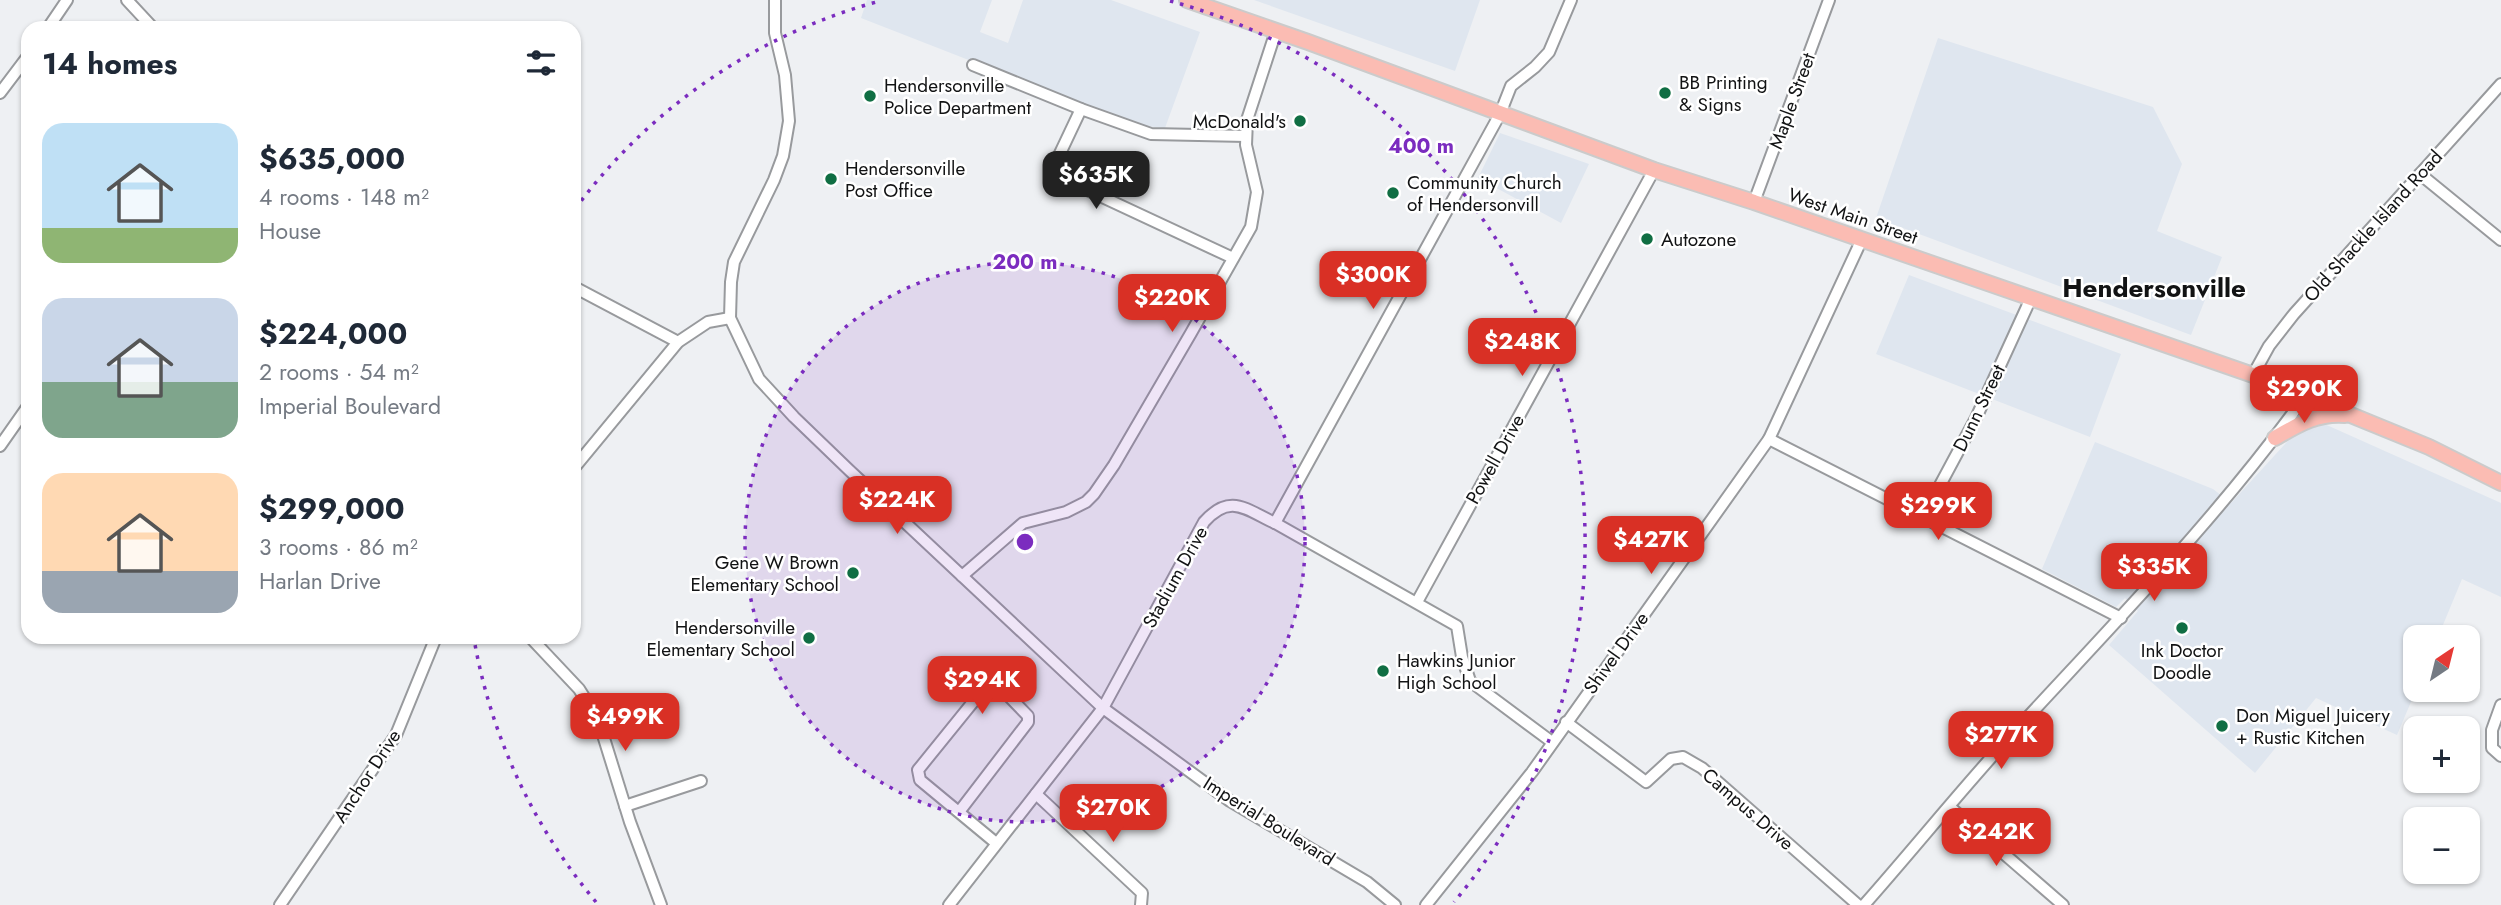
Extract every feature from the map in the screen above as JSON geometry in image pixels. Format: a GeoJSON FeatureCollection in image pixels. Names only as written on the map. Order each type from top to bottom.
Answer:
{"type":"FeatureCollection","features":[{"type":"Feature","properties":{"kind":"main road","name":"West Main Street"},"geometry":{"type":"LineString","coordinates":[[1187,0],[1654,170],[1754,202],[2253,375],[2429,447],[2501,483]]}},
{"type":"Feature","properties":{"kind":"main road"},"geometry":{"type":"LineString","coordinates":[[2275,438],[2318,416],[2356,416]]}},
{"type":"Feature","properties":{"kind":"street"},"geometry":{"type":"LineString","coordinates":[[53,21],[67,0]]}},
{"type":"Feature","properties":{"kind":"street"},"geometry":{"type":"LineString","coordinates":[[127,0],[146,21]]}},
{"type":"Feature","properties":{"kind":"street","name":"Imperial Boulevard"},"geometry":{"type":"LineString","coordinates":[[775,0],[775,33],[785,75],[789,121],[783,156],[774,180],[734,262],[730,318],[759,379],[815,437],[1103,708],[1230,801],[1367,882],[1395,905]]}},
{"type":"Feature","properties":{"kind":"street"},"geometry":{"type":"LineString","coordinates":[[1552,742],[1469,681],[1457,626],[1275,523],[1500,114],[1511,86],[1535,67],[1549,51],[1571,0]]}},
{"type":"Feature","properties":{"kind":"street","name":"Maple Street"},"geometry":{"type":"LineString","coordinates":[[1754,202],[1829,0]]}},
{"type":"Feature","properties":{"kind":"street"},"geometry":{"type":"LineString","coordinates":[[962,576],[1023,523],[1066,512],[1086,502],[1114,465],[1251,227],[1257,192],[1246,145],[1247,120],[1276,31]]}},
{"type":"Feature","properties":{"kind":"street"},"geometry":{"type":"LineString","coordinates":[[0,93],[21,65]]}},
{"type":"Feature","properties":{"kind":"street"},"geometry":{"type":"LineString","coordinates":[[973,65],[1151,134],[1246,136]]}},
{"type":"Feature","properties":{"kind":"street","name":"Old Shackle Island Road"},"geometry":{"type":"LineString","coordinates":[[2253,375],[2269,346],[2294,314],[2501,83]]}},
{"type":"Feature","properties":{"kind":"street"},"geometry":{"type":"LineString","coordinates":[[1081,109],[1055,164],[1068,181],[1233,258]]}},
{"type":"Feature","properties":{"kind":"street","name":"Powell Drive"},"geometry":{"type":"LineString","coordinates":[[1417,602],[1654,170]]}},
{"type":"Feature","properties":{"kind":"street"},"geometry":{"type":"LineString","coordinates":[[2420,174],[2501,240]]}},
{"type":"Feature","properties":{"kind":"street","name":"Shivel Drive"},"geometry":{"type":"LineString","coordinates":[[1426,905],[1532,772],[1769,439],[1862,239]]}},
{"type":"Feature","properties":{"kind":"street"},"geometry":{"type":"LineString","coordinates":[[581,291],[678,342]]}},
{"type":"Feature","properties":{"kind":"street","name":"Dunn Street"},"geometry":{"type":"LineString","coordinates":[[1923,517],[1976,418],[2031,298]]}},
{"type":"Feature","properties":{"kind":"street"},"geometry":{"type":"LineString","coordinates":[[581,459],[678,342],[708,322],[730,318]]}},
{"type":"Feature","properties":{"kind":"street"},"geometry":{"type":"LineString","coordinates":[[1864,905],[2025,720],[2121,618],[2275,438],[2306,395]]}},
{"type":"Feature","properties":{"kind":"street"},"geometry":{"type":"LineString","coordinates":[[0,446],[21,416]]}},
{"type":"Feature","properties":{"kind":"street"},"geometry":{"type":"LineString","coordinates":[[1769,439],[2121,618]]}},
{"type":"Feature","properties":{"kind":"street","name":"Stadium Drive"},"geometry":{"type":"LineString","coordinates":[[949,905],[1103,708],[1204,522],[1223,506],[1233,506],[1275,523]]}},
{"type":"Feature","properties":{"kind":"street","name":"Anchor Drive"},"geometry":{"type":"LineString","coordinates":[[280,905],[396,735],[433,644]]}},
{"type":"Feature","properties":{"kind":"street"},"geometry":{"type":"LineString","coordinates":[[537,644],[579,689],[598,719],[625,806],[661,905]]}},
{"type":"Feature","properties":{"kind":"street"},"geometry":{"type":"LineString","coordinates":[[959,812],[1028,722],[1028,716],[997,684],[986,686],[918,770],[920,780],[996,843]]}},
{"type":"Feature","properties":{"kind":"street"},"geometry":{"type":"LineString","coordinates":[[2501,705],[2492,730],[2492,748],[2501,756]]}},
{"type":"Feature","properties":{"kind":"street","name":"Campus Drive"},"geometry":{"type":"LineString","coordinates":[[1566,722],[1646,782],[1671,760],[1683,757],[1702,768],[1858,905]]}},
{"type":"Feature","properties":{"kind":"street"},"geometry":{"type":"LineString","coordinates":[[625,806],[701,781]]}},
{"type":"Feature","properties":{"kind":"street"},"geometry":{"type":"LineString","coordinates":[[1036,794],[1142,892],[1141,905]]}},
{"type":"Feature","properties":{"kind":"street"},"geometry":{"type":"LineString","coordinates":[[1950,807],[2063,905]]}},
{"type":"Feature","properties":{"kind":"shaded area"},"geometry":{"type":"Polygon","coordinates":[[[867,0],[992,0],[980,32],[1008,43],[1023,0],[1111,0],[1200,32],[1165,128],[1144,126],[861,18],[867,0]]]}},
{"type":"Feature","properties":{"kind":"shaded area"},"geometry":{"type":"Polygon","coordinates":[[[1254,0],[1480,0],[1455,71],[1254,0]]]}},
{"type":"Feature","properties":{"kind":"shaded area"},"geometry":{"type":"Polygon","coordinates":[[[1938,38],[2153,107],[2182,164],[2157,231],[2222,257],[2191,335],[1876,218],[1938,38]]]}},
{"type":"Feature","properties":{"kind":"shaded area"},"geometry":{"type":"Polygon","coordinates":[[[1500,133],[1589,164],[1561,223],[1478,178],[1500,133]]]}},
{"type":"Feature","properties":{"kind":"shaded area"},"geometry":{"type":"Polygon","coordinates":[[[1909,275],[2121,354],[2090,437],[1876,354],[1909,275]]]}},
{"type":"Feature","properties":{"kind":"shaded area"},"geometry":{"type":"Polygon","coordinates":[[[2320,422],[2501,503],[2501,597],[2462,579],[2443,625],[2403,625],[2403,702],[2411,702],[2397,735],[2316,698],[2255,773],[2109,645],[2138,611],[2125,598],[2116,607],[2042,569],[2095,442],[2213,489],[2231,503],[2295,433],[2320,422]]]}},
{"type":"Feature","properties":{"kind":"place","name":"BB Printing & Signs"},"geometry":{"type":"Point","coordinates":[1665,93]}},
{"type":"Feature","properties":{"kind":"place","name":"Hendersonville Police Department"},"geometry":{"type":"Point","coordinates":[870,96]}},
{"type":"Feature","properties":{"kind":"place","name":"McDonald's"},"geometry":{"type":"Point","coordinates":[1300,121]}},
{"type":"Feature","properties":{"kind":"place","name":"Hendersonville Post Office"},"geometry":{"type":"Point","coordinates":[831,179]}},
{"type":"Feature","properties":{"kind":"place","name":"Community Church of Hendersonvill"},"geometry":{"type":"Point","coordinates":[1393,193]}},
{"type":"Feature","properties":{"kind":"place","name":"Autozone"},"geometry":{"type":"Point","coordinates":[1647,239]}},
{"type":"Feature","properties":{"kind":"place","name":"Gene W Brown Elementary School"},"geometry":{"type":"Point","coordinates":[853,573]}},
{"type":"Feature","properties":{"kind":"place","name":"Ink Doctor Doodle"},"geometry":{"type":"Point","coordinates":[2182,628]}},
{"type":"Feature","properties":{"kind":"place","name":"Hendersonville Elementary School"},"geometry":{"type":"Point","coordinates":[809,638]}},
{"type":"Feature","properties":{"kind":"place","name":"Hawkins Junior High School"},"geometry":{"type":"Point","coordinates":[1383,671]}},
{"type":"Feature","properties":{"kind":"place","name":"Don Miguel Juicery + Rustic Kitchen"},"geometry":{"type":"Point","coordinates":[2222,726]}},
{"type":"Feature","properties":{"kind":"district","name":"Hendersonville"},"geometry":{"type":"Point","coordinates":[2154,288]}}]}
